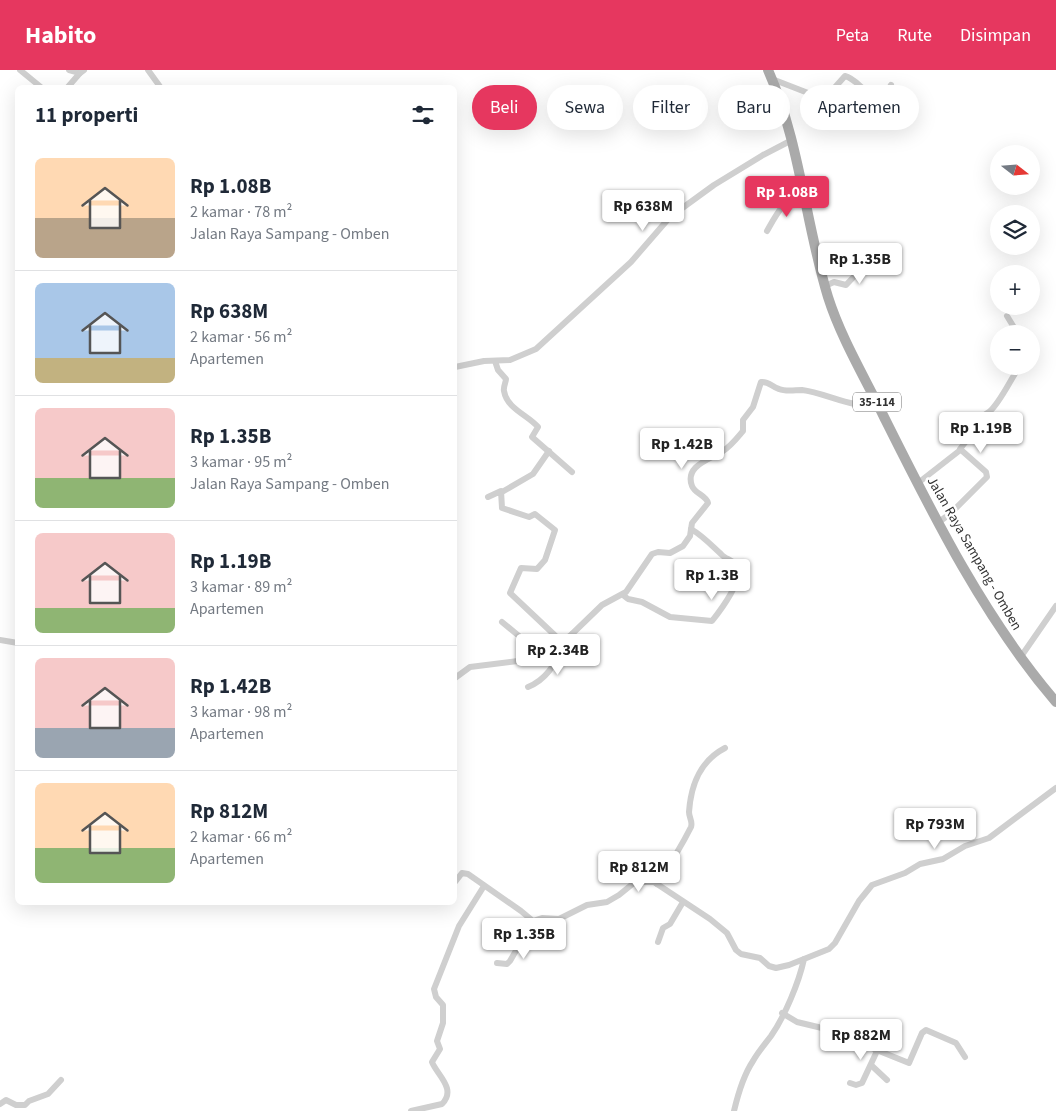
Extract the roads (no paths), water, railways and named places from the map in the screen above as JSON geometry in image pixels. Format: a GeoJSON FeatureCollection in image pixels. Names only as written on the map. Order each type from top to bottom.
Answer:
{"type":"FeatureCollection","features":[{"type":"Feature","properties":{"kind":"main road","name":"Jalan Raya Sampang - Omben"},"geometry":{"type":"LineString","coordinates":[[770,74],[792,140],[825,286],[837,320],[939,522],[1020,658],[1056,702]]}},
{"type":"Feature","properties":{"kind":"street"},"geometry":{"type":"LineString","coordinates":[[20,70],[38,85]]}},
{"type":"Feature","properties":{"kind":"street"},"geometry":{"type":"LineString","coordinates":[[69,70],[82,72]]}},
{"type":"Feature","properties":{"kind":"street"},"geometry":{"type":"LineString","coordinates":[[148,70],[159,85]]}},
{"type":"Feature","properties":{"kind":"street"},"geometry":{"type":"LineString","coordinates":[[70,85],[82,72]]}},
{"type":"Feature","properties":{"kind":"street"},"geometry":{"type":"LineString","coordinates":[[770,74],[800,88]]}},
{"type":"Feature","properties":{"kind":"street"},"geometry":{"type":"LineString","coordinates":[[837,85],[845,76],[850,77],[858,85]]}},
{"type":"Feature","properties":{"kind":"street"},"geometry":{"type":"LineString","coordinates":[[457,367],[516,359],[546,342],[631,262],[670,217],[714,185],[792,140]]}},
{"type":"Feature","properties":{"kind":"street"},"geometry":{"type":"LineString","coordinates":[[767,231],[775,216],[792,196],[803,194]]}},
{"type":"Feature","properties":{"kind":"street"},"geometry":{"type":"LineString","coordinates":[[825,286],[834,282],[846,285],[863,267],[877,272],[883,268]]}},
{"type":"Feature","properties":{"kind":"street"},"geometry":{"type":"LineString","coordinates":[[1007,316],[1012,325]]}},
{"type":"Feature","properties":{"kind":"street"},"geometry":{"type":"LineString","coordinates":[[495,361],[498,370],[506,379],[504,389],[506,396],[519,413],[537,426],[538,430],[532,436],[572,472]]}},
{"type":"Feature","properties":{"kind":"street"},"geometry":{"type":"LineString","coordinates":[[918,482],[960,451],[971,435],[970,426],[991,410],[1014,375]]}},
{"type":"Feature","properties":{"kind":"street"},"geometry":{"type":"LineString","coordinates":[[457,677],[470,667],[535,660],[561,645],[602,606],[624,595],[652,554],[658,552],[670,553],[679,550],[689,538],[692,524],[708,503],[707,499],[694,489],[691,482],[693,473],[706,459],[726,450],[743,431],[742,420],[753,407],[761,382],[768,382],[780,390],[807,391],[839,398],[855,405],[878,404]]}},
{"type":"Feature","properties":{"kind":"street"},"geometry":{"type":"LineString","coordinates":[[488,497],[496,492],[502,492],[533,474],[549,451]]}},
{"type":"Feature","properties":{"kind":"street"},"geometry":{"type":"LineString","coordinates":[[939,522],[951,513],[987,476],[986,472],[960,451]]}},
{"type":"Feature","properties":{"kind":"street"},"geometry":{"type":"LineString","coordinates":[[502,492],[501,508],[529,517],[535,514],[555,530],[545,560],[538,569],[521,568],[510,593],[561,645]]}},
{"type":"Feature","properties":{"kind":"street"},"geometry":{"type":"LineString","coordinates":[[624,595],[670,618],[712,621],[737,581],[739,571],[735,563],[724,557],[704,536],[691,528]]}},
{"type":"Feature","properties":{"kind":"street"},"geometry":{"type":"LineString","coordinates":[[1020,658],[1056,606]]}},
{"type":"Feature","properties":{"kind":"street"},"geometry":{"type":"LineString","coordinates":[[502,622],[525,641],[535,660]]}},
{"type":"Feature","properties":{"kind":"street"},"geometry":{"type":"LineString","coordinates":[[572,634],[576,644]]}},
{"type":"Feature","properties":{"kind":"street"},"geometry":{"type":"LineString","coordinates":[[0,640],[15,642]]}},
{"type":"Feature","properties":{"kind":"street"},"geometry":{"type":"LineString","coordinates":[[528,687],[540,680],[552,665],[558,656],[561,645]]}},
{"type":"Feature","properties":{"kind":"street"},"geometry":{"type":"LineString","coordinates":[[657,884],[671,866],[691,826],[689,813],[695,777],[714,754],[726,748]]}},
{"type":"Feature","properties":{"kind":"street"},"geometry":{"type":"LineString","coordinates":[[497,963],[507,964],[510,962],[533,921],[542,918],[559,919],[587,905],[607,902],[636,882],[648,881],[657,884],[720,926],[736,950],[741,954],[760,958],[769,966],[776,968],[789,965],[829,949],[835,943],[859,901],[872,885],[905,873],[920,864],[943,859],[966,846],[989,838],[1056,788]]}},
{"type":"Feature","properties":{"kind":"street"},"geometry":{"type":"LineString","coordinates":[[457,879],[462,873],[466,873],[533,921]]}},
{"type":"Feature","properties":{"kind":"street"},"geometry":{"type":"LineString","coordinates":[[411,1111],[442,1104],[446,1098],[448,1090],[445,1082],[432,1062],[440,1049],[437,1041],[443,1024],[443,1005],[436,997],[434,988],[459,926],[484,886]]}},
{"type":"Feature","properties":{"kind":"street"},"geometry":{"type":"LineString","coordinates":[[658,942],[663,928],[670,924],[683,902]]}},
{"type":"Feature","properties":{"kind":"street"},"geometry":{"type":"LineString","coordinates":[[734,1111],[738,1094],[751,1064],[776,1029],[797,984],[804,958]]}},
{"type":"Feature","properties":{"kind":"street"},"geometry":{"type":"LineString","coordinates":[[782,1014],[798,1022],[822,1028],[909,1063],[922,1033],[926,1030],[956,1043],[965,1057]]}},
{"type":"Feature","properties":{"kind":"street"},"geometry":{"type":"LineString","coordinates":[[850,1083],[856,1085],[862,1083],[877,1051]]}},
{"type":"Feature","properties":{"kind":"street"},"geometry":{"type":"LineString","coordinates":[[871,1065],[887,1080]]}},
{"type":"Feature","properties":{"kind":"street"},"geometry":{"type":"LineString","coordinates":[[0,1104],[6,1100],[20,1106],[25,1105],[29,1101],[48,1094],[61,1080]]}}]}
